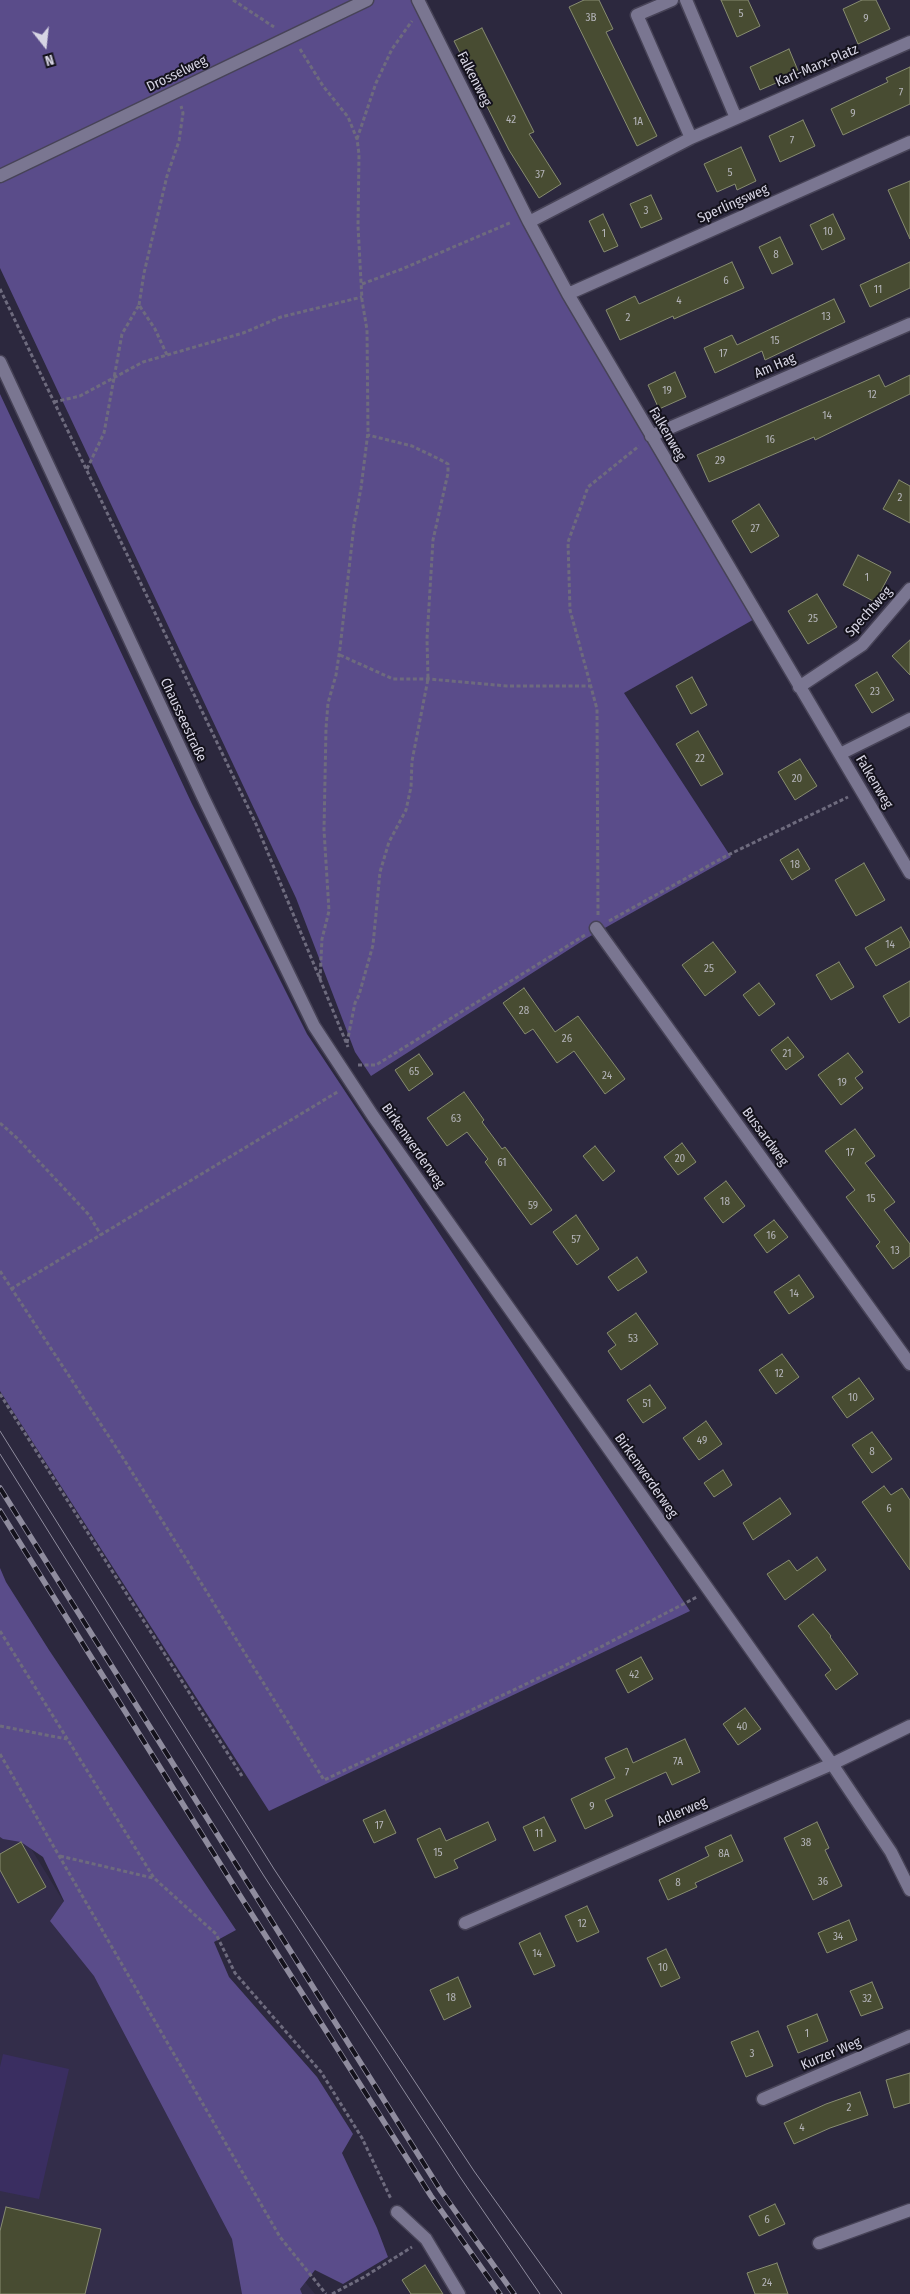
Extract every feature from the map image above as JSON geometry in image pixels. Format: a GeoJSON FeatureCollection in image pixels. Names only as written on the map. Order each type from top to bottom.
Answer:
{"type":"FeatureCollection","features":[{"type":"Feature","properties":{"kind":"street","name":"Drosselweg"},"geometry":{"type":"LineString","coordinates":[[0,176],[367,0]]}},
{"type":"Feature","properties":{"kind":"street","name":"Falkenweg"},"geometry":{"type":"LineString","coordinates":[[418,0],[527,218],[568,294],[798,687],[862,790],[910,873]]}},
{"type":"Feature","properties":{"kind":"street"},"geometry":{"type":"LineString","coordinates":[[672,0],[637,16],[691,138]]}},
{"type":"Feature","properties":{"kind":"street"},"geometry":{"type":"LineString","coordinates":[[686,0],[736,118]]}},
{"type":"Feature","properties":{"kind":"street","name":"Karl-Marx-Platz"},"geometry":{"type":"LineString","coordinates":[[527,218],[691,138],[910,42]]}},
{"type":"Feature","properties":{"kind":"street","name":"Sperlingsweg"},"geometry":{"type":"LineString","coordinates":[[568,294],[910,142]]}},
{"type":"Feature","properties":{"kind":"street","name":"Am Hag"},"geometry":{"type":"LineString","coordinates":[[651,436],[910,324]]}},
{"type":"Feature","properties":{"kind":"street","name":"Chausseestraße"},"geometry":{"type":"LineString","coordinates":[[0,362],[203,797],[314,1026],[352,1084]]}},
{"type":"Feature","properties":{"kind":"street","name":"Spechtweg"},"geometry":{"type":"LineString","coordinates":[[798,687],[862,645],[910,589]]}},
{"type":"Feature","properties":{"kind":"street"},"geometry":{"type":"LineString","coordinates":[[840,754],[910,719]]}},
{"type":"Feature","properties":{"kind":"street","name":"Bussardweg"},"geometry":{"type":"LineString","coordinates":[[596,928],[910,1364]]}},
{"type":"Feature","properties":{"kind":"street","name":"Birkenwerderweg"},"geometry":{"type":"LineString","coordinates":[[352,1084],[832,1764],[891,1852],[910,1890]]}},
{"type":"Feature","properties":{"kind":"street","name":"Adlerweg"},"geometry":{"type":"LineString","coordinates":[[465,1922],[832,1764],[910,1726]]}},
{"type":"Feature","properties":{"kind":"street","name":"Kurzer Weg"},"geometry":{"type":"LineString","coordinates":[[763,2099],[910,2036]]}},
{"type":"Feature","properties":{"kind":"street"},"geometry":{"type":"LineString","coordinates":[[818,2243],[910,2210]]}},
{"type":"Feature","properties":{"kind":"street"},"geometry":{"type":"LineString","coordinates":[[397,2212],[426,2239],[459,2294]]}},
{"type":"Feature","properties":{"kind":"path"},"geometry":{"type":"LineString","coordinates":[[233,0],[289,37],[301,49],[323,86],[348,117],[357,139],[359,154],[358,226],[362,298],[367,330],[368,435],[353,530],[339,654],[328,703],[324,830],[329,912],[322,939],[320,980]]}},
{"type":"Feature","properties":{"kind":"path"},"geometry":{"type":"LineString","coordinates":[[357,139],[376,83],[392,49],[412,22],[411,15]]}},
{"type":"Feature","properties":{"kind":"path"},"geometry":{"type":"LineString","coordinates":[[86,470],[104,433],[122,334],[139,305],[144,273],[167,176],[178,142],[183,113],[175,92]]}},
{"type":"Feature","properties":{"kind":"path"},"geometry":{"type":"LineString","coordinates":[[362,284],[527,218]]}},
{"type":"Feature","properties":{"kind":"path"},"geometry":{"type":"LineString","coordinates":[[0,289],[256,824],[350,1051]]}},
{"type":"Feature","properties":{"kind":"path"},"geometry":{"type":"LineString","coordinates":[[54,402],[80,396],[143,362],[243,334],[281,317],[362,298]]}},
{"type":"Feature","properties":{"kind":"path"},"geometry":{"type":"LineString","coordinates":[[139,305],[155,329],[166,356]]}},
{"type":"Feature","properties":{"kind":"path"},"geometry":{"type":"LineString","coordinates":[[347,1044],[355,1003],[373,945],[380,872],[389,842],[406,810],[411,787],[412,761],[428,679],[427,639],[432,540],[447,479],[448,464],[412,446],[368,435]]}},
{"type":"Feature","properties":{"kind":"path"},"geometry":{"type":"LineString","coordinates":[[596,928],[599,911],[597,709],[570,610],[568,542],[588,487],[651,436]]}},
{"type":"Feature","properties":{"kind":"path"},"geometry":{"type":"LineString","coordinates":[[339,654],[393,679],[428,679],[506,686],[591,686]]}},
{"type":"Feature","properties":{"kind":"path"},"geometry":{"type":"LineString","coordinates":[[11,1289],[352,1084],[350,1065],[376,1065],[596,928],[726,856],[862,790]]}},
{"type":"Feature","properties":{"kind":"path"},"geometry":{"type":"LineString","coordinates":[[0,1123],[18,1139],[89,1215],[101,1235]]}},
{"type":"Feature","properties":{"kind":"path"},"geometry":{"type":"LineString","coordinates":[[0,1271],[125,1460],[324,1780],[564,1666],[710,1590]]}},
{"type":"Feature","properties":{"kind":"path"},"geometry":{"type":"LineString","coordinates":[[0,1394],[242,1776]]}},
{"type":"Feature","properties":{"kind":"path"},"geometry":{"type":"LineString","coordinates":[[0,1631],[154,1878],[216,1934],[235,1973],[321,2072],[362,2138],[397,2212]]}},
{"type":"Feature","properties":{"kind":"path"},"geometry":{"type":"LineString","coordinates":[[0,1726],[67,1739]]}},
{"type":"Feature","properties":{"kind":"path"},"geometry":{"type":"LineString","coordinates":[[0,1754],[280,2237],[326,2294]]}},
{"type":"Feature","properties":{"kind":"path"},"geometry":{"type":"LineString","coordinates":[[59,1856],[154,1878]]}},
{"type":"Feature","properties":{"kind":"path"},"geometry":{"type":"LineString","coordinates":[[332,2294],[426,2239]]}},
{"type":"Feature","properties":{"kind":"shaded area"},"geometry":{"type":"Polygon","coordinates":[[[0,0],[418,0],[529,222],[758,617],[624,693],[731,857],[587,938],[371,1076],[355,1052],[296,898],[0,268],[0,0]]]}},
{"type":"Feature","properties":{"kind":"shaded area"},"geometry":{"type":"Polygon","coordinates":[[[0,394],[192,804],[307,1034],[690,1611],[269,1811],[0,1391],[0,394]]]}},
{"type":"Feature","properties":{"kind":"shaded area"},"geometry":{"type":"Polygon","coordinates":[[[0,1568],[6,1582],[49,1650],[236,1930],[214,1942],[229,1977],[317,2077],[353,2134],[342,2153],[377,2228],[388,2257],[343,2284],[315,2270],[300,2289],[302,2294],[242,2294],[232,2239],[94,1976],[50,1921],[64,1901],[43,1857],[21,1842],[0,1837],[0,1568]]]}},
{"type":"Feature","properties":{"kind":"shaded area"},"geometry":{"type":"Polygon","coordinates":[[[0,1798],[274,2244],[315,2294],[0,2294],[0,1798]]]}},
{"type":"Feature","properties":{"kind":"shaded area"},"geometry":{"type":"Polygon","coordinates":[[[3,2054],[69,2069],[39,2199],[0,2191],[0,2067],[3,2054]]]}},
{"type":"Feature","properties":{"kind":"building"},"geometry":{"type":"Polygon","coordinates":[[[584,0],[599,0],[613,29],[606,32],[657,136],[637,146],[569,7],[584,0]]]}},
{"type":"Feature","properties":{"kind":"building"},"geometry":{"type":"Polygon","coordinates":[[[721,0],[748,0],[760,26],[737,37],[721,0]]]}},
{"type":"Feature","properties":{"kind":"building"},"geometry":{"type":"Polygon","coordinates":[[[862,0],[876,0],[890,29],[858,44],[843,9],[862,0]]]}},
{"type":"Feature","properties":{"kind":"building"},"geometry":{"type":"Polygon","coordinates":[[[482,28],[534,132],[529,134],[561,184],[539,198],[509,150],[454,41],[482,28]]]}},
{"type":"Feature","properties":{"kind":"building"},"geometry":{"type":"Polygon","coordinates":[[[789,49],[799,73],[760,90],[750,67],[789,49]]]}},
{"type":"Feature","properties":{"kind":"building"},"geometry":{"type":"Polygon","coordinates":[[[910,67],[910,104],[843,135],[831,109],[888,82],[886,78],[910,67]]]}},
{"type":"Feature","properties":{"kind":"building"},"geometry":{"type":"Polygon","coordinates":[[[803,120],[815,146],[780,162],[769,136],[803,120]]]}},
{"type":"Feature","properties":{"kind":"building"},"geometry":{"type":"Polygon","coordinates":[[[741,147],[756,181],[737,190],[735,184],[717,192],[704,164],[741,147]]]}},
{"type":"Feature","properties":{"kind":"building"},"geometry":{"type":"Polygon","coordinates":[[[910,181],[910,239],[888,190],[910,181]]]}},
{"type":"Feature","properties":{"kind":"building"},"geometry":{"type":"Polygon","coordinates":[[[651,195],[662,219],[641,228],[630,204],[651,195]]]}},
{"type":"Feature","properties":{"kind":"building"},"geometry":{"type":"Polygon","coordinates":[[[603,214],[618,246],[604,252],[589,221],[603,214]]]}},
{"type":"Feature","properties":{"kind":"building"},"geometry":{"type":"Polygon","coordinates":[[[833,214],[845,239],[822,250],[810,225],[833,214]]]}},
{"type":"Feature","properties":{"kind":"building"},"geometry":{"type":"Polygon","coordinates":[[[780,237],[793,264],[772,274],[759,247],[780,237]]]}},
{"type":"Feature","properties":{"kind":"building"},"geometry":{"type":"Polygon","coordinates":[[[732,262],[744,288],[674,319],[673,316],[620,340],[606,310],[635,296],[639,304],[732,262]]]}},
{"type":"Feature","properties":{"kind":"building"},"geometry":{"type":"Polygon","coordinates":[[[910,262],[910,288],[870,307],[860,285],[910,262]]]}},
{"type":"Feature","properties":{"kind":"building"},"geometry":{"type":"Polygon","coordinates":[[[834,299],[845,322],[765,360],[762,351],[715,373],[704,348],[732,335],[737,345],[834,299]]]}},
{"type":"Feature","properties":{"kind":"building"},"geometry":{"type":"Polygon","coordinates":[[[675,372],[686,397],[659,409],[648,385],[675,372]]]}},
{"type":"Feature","properties":{"kind":"building"},"geometry":{"type":"Polygon","coordinates":[[[879,375],[885,387],[910,375],[910,394],[815,440],[814,437],[709,482],[697,455],[879,375]]]}},
{"type":"Feature","properties":{"kind":"building"},"geometry":{"type":"Polygon","coordinates":[[[899,480],[910,486],[910,523],[883,509],[899,480]]]}},
{"type":"Feature","properties":{"kind":"building"},"geometry":{"type":"Polygon","coordinates":[[[759,504],[779,536],[751,553],[732,521],[759,504]]]}},
{"type":"Feature","properties":{"kind":"building"},"geometry":{"type":"Polygon","coordinates":[[[858,555],[891,572],[875,602],[843,585],[858,555]]]}},
{"type":"Feature","properties":{"kind":"building"},"geometry":{"type":"Polygon","coordinates":[[[817,594],[837,627],[808,644],[788,611],[817,594]]]}},
{"type":"Feature","properties":{"kind":"building"},"geometry":{"type":"Polygon","coordinates":[[[910,640],[910,675],[892,656],[910,640]]]}},
{"type":"Feature","properties":{"kind":"building"},"geometry":{"type":"Polygon","coordinates":[[[877,672],[894,700],[872,713],[855,685],[877,672]]]}},
{"type":"Feature","properties":{"kind":"building"},"geometry":{"type":"Polygon","coordinates":[[[692,677],[707,705],[691,714],[676,686],[692,677]]]}},
{"type":"Feature","properties":{"kind":"building"},"geometry":{"type":"Polygon","coordinates":[[[698,731],[723,774],[701,786],[676,744],[698,731]]]}},
{"type":"Feature","properties":{"kind":"building"},"geometry":{"type":"Polygon","coordinates":[[[800,759],[817,786],[795,800],[778,772],[800,759]]]}},
{"type":"Feature","properties":{"kind":"building"},"geometry":{"type":"Polygon","coordinates":[[[798,849],[810,869],[792,880],[780,860],[798,849]]]}},
{"type":"Feature","properties":{"kind":"building"},"geometry":{"type":"Polygon","coordinates":[[[864,863],[885,900],[856,916],[835,880],[864,863]]]}},
{"type":"Feature","properties":{"kind":"building"},"geometry":{"type":"Polygon","coordinates":[[[901,927],[910,943],[910,947],[876,966],[865,948],[901,927]]]}},
{"type":"Feature","properties":{"kind":"building"},"geometry":{"type":"Polygon","coordinates":[[[713,942],[736,972],[705,996],[682,965],[713,942]]]}},
{"type":"Feature","properties":{"kind":"building"},"geometry":{"type":"Polygon","coordinates":[[[839,962],[854,987],[831,1000],[816,975],[839,962]]]}},
{"type":"Feature","properties":{"kind":"building"},"geometry":{"type":"Polygon","coordinates":[[[910,981],[910,1016],[899,1023],[883,996],[910,981]]]}},
{"type":"Feature","properties":{"kind":"building"},"geometry":{"type":"Polygon","coordinates":[[[759,983],[775,1004],[759,1016],[743,995],[759,983]]]}},
{"type":"Feature","properties":{"kind":"building"},"geometry":{"type":"Polygon","coordinates":[[[524,988],[555,1032],[578,1016],[625,1079],[605,1094],[574,1051],[557,1063],[533,1029],[525,1034],[503,1003],[524,988]]]}},
{"type":"Feature","properties":{"kind":"building"},"geometry":{"type":"Polygon","coordinates":[[[788,1037],[804,1057],[786,1070],[771,1050],[788,1037]]]}},
{"type":"Feature","properties":{"kind":"building"},"geometry":{"type":"Polygon","coordinates":[[[848,1053],[863,1072],[855,1078],[863,1088],[841,1105],[818,1075],[848,1053]]]}},
{"type":"Feature","properties":{"kind":"building"},"geometry":{"type":"Polygon","coordinates":[[[419,1054],[433,1074],[409,1091],[395,1070],[419,1054]]]}},
{"type":"Feature","properties":{"kind":"building"},"geometry":{"type":"Polygon","coordinates":[[[464,1092],[484,1120],[482,1122],[502,1149],[505,1147],[552,1210],[531,1225],[485,1162],[488,1159],[467,1132],[447,1146],[427,1118],[464,1092]]]}},
{"type":"Feature","properties":{"kind":"building"},"geometry":{"type":"Polygon","coordinates":[[[855,1129],[875,1156],[865,1163],[895,1202],[884,1210],[910,1244],[910,1256],[893,1269],[876,1246],[880,1242],[846,1197],[855,1190],[825,1151],[855,1129]]]}},
{"type":"Feature","properties":{"kind":"building"},"geometry":{"type":"Polygon","coordinates":[[[682,1143],[696,1162],[678,1175],[664,1157],[682,1143]]]}},
{"type":"Feature","properties":{"kind":"building"},"geometry":{"type":"Polygon","coordinates":[[[595,1146],[615,1171],[603,1181],[583,1156],[595,1146]]]}},
{"type":"Feature","properties":{"kind":"building"},"geometry":{"type":"Polygon","coordinates":[[[726,1181],[745,1206],[723,1223],[704,1198],[726,1181]]]}},
{"type":"Feature","properties":{"kind":"building"},"geometry":{"type":"Polygon","coordinates":[[[576,1215],[599,1249],[577,1265],[553,1232],[576,1215]]]}},
{"type":"Feature","properties":{"kind":"building"},"geometry":{"type":"Polygon","coordinates":[[[774,1220],[788,1237],[767,1253],[754,1235],[774,1220]]]}},
{"type":"Feature","properties":{"kind":"building"},"geometry":{"type":"Polygon","coordinates":[[[637,1257],[647,1272],[618,1291],[608,1277],[637,1257]]]}},
{"type":"Feature","properties":{"kind":"building"},"geometry":{"type":"Polygon","coordinates":[[[799,1275],[814,1297],[789,1314],[774,1292],[799,1275]]]}},
{"type":"Feature","properties":{"kind":"building"},"geometry":{"type":"Polygon","coordinates":[[[636,1313],[658,1344],[621,1370],[608,1351],[616,1345],[607,1333],[636,1313]]]}},
{"type":"Feature","properties":{"kind":"building"},"geometry":{"type":"Polygon","coordinates":[[[782,1354],[799,1377],[776,1394],[759,1370],[782,1354]]]}},
{"type":"Feature","properties":{"kind":"building"},"geometry":{"type":"Polygon","coordinates":[[[859,1378],[874,1399],[847,1418],[832,1397],[859,1378]]]}},
{"type":"Feature","properties":{"kind":"building"},"geometry":{"type":"Polygon","coordinates":[[[650,1385],[666,1408],[643,1423],[627,1400],[650,1385]]]}},
{"type":"Feature","properties":{"kind":"building"},"geometry":{"type":"Polygon","coordinates":[[[706,1421],[722,1444],[699,1460],[683,1438],[706,1421]]]}},
{"type":"Feature","properties":{"kind":"building"},"geometry":{"type":"Polygon","coordinates":[[[872,1432],[892,1459],[872,1473],[852,1445],[872,1432]]]}},
{"type":"Feature","properties":{"kind":"building"},"geometry":{"type":"Polygon","coordinates":[[[723,1470],[732,1485],[714,1497],[704,1483],[723,1470]]]}},
{"type":"Feature","properties":{"kind":"building"},"geometry":{"type":"Polygon","coordinates":[[[884,1486],[891,1495],[902,1488],[910,1500],[910,1570],[862,1502],[884,1486]]]}},
{"type":"Feature","properties":{"kind":"building"},"geometry":{"type":"Polygon","coordinates":[[[780,1498],[791,1514],[753,1540],[743,1523],[780,1498]]]}},
{"type":"Feature","properties":{"kind":"building"},"geometry":{"type":"Polygon","coordinates":[[[817,1557],[826,1570],[785,1600],[767,1574],[789,1560],[797,1571],[817,1557]]]}},
{"type":"Feature","properties":{"kind":"building"},"geometry":{"type":"Polygon","coordinates":[[[813,1614],[858,1674],[836,1690],[825,1675],[831,1670],[798,1626],[813,1614]]]}},
{"type":"Feature","properties":{"kind":"building"},"geometry":{"type":"Polygon","coordinates":[[[641,1657],[653,1679],[628,1693],[616,1670],[641,1657]]]}},
{"type":"Feature","properties":{"kind":"building"},"geometry":{"type":"Polygon","coordinates":[[[745,1708],[761,1729],[738,1745],[723,1724],[745,1708]]]}},
{"type":"Feature","properties":{"kind":"building"},"geometry":{"type":"Polygon","coordinates":[[[685,1739],[700,1772],[672,1785],[666,1772],[605,1800],[613,1816],[585,1829],[571,1799],[615,1778],[605,1758],[627,1748],[633,1763],[685,1739]]]}},
{"type":"Feature","properties":{"kind":"building"},"geometry":{"type":"Polygon","coordinates":[[[385,1810],[396,1833],[374,1843],[363,1820],[385,1810]]]}},
{"type":"Feature","properties":{"kind":"building"},"geometry":{"type":"Polygon","coordinates":[[[544,1817],[556,1841],[534,1851],[523,1827],[544,1817]]]}},
{"type":"Feature","properties":{"kind":"building"},"geometry":{"type":"Polygon","coordinates":[[[488,1822],[496,1840],[454,1860],[458,1868],[435,1878],[417,1839],[440,1828],[446,1841],[488,1822]]]}},
{"type":"Feature","properties":{"kind":"building"},"geometry":{"type":"Polygon","coordinates":[[[817,1822],[829,1848],[825,1850],[842,1886],[813,1900],[784,1838],[817,1822]]]}},
{"type":"Feature","properties":{"kind":"building"},"geometry":{"type":"Polygon","coordinates":[[[731,1835],[743,1861],[695,1883],[697,1887],[668,1900],[659,1880],[709,1856],[705,1847],[731,1835]]]}},
{"type":"Feature","properties":{"kind":"building"},"geometry":{"type":"Polygon","coordinates":[[[21,1842],[46,1887],[18,1903],[0,1870],[0,1854],[21,1842]]]}},
{"type":"Feature","properties":{"kind":"building"},"geometry":{"type":"Polygon","coordinates":[[[587,1906],[599,1932],[577,1942],[565,1916],[587,1906]]]}},
{"type":"Feature","properties":{"kind":"building"},"geometry":{"type":"Polygon","coordinates":[[[849,1920],[857,1940],[827,1953],[818,1933],[849,1920]]]}},
{"type":"Feature","properties":{"kind":"building"},"geometry":{"type":"Polygon","coordinates":[[[540,1933],[555,1966],[534,1975],[519,1943],[540,1933]]]}},
{"type":"Feature","properties":{"kind":"building"},"geometry":{"type":"Polygon","coordinates":[[[666,1949],[680,1978],[661,1987],[647,1958],[666,1949]]]}},
{"type":"Feature","properties":{"kind":"building"},"geometry":{"type":"Polygon","coordinates":[[[458,1977],[471,2007],[444,2020],[430,1990],[458,1977]]]}},
{"type":"Feature","properties":{"kind":"building"},"geometry":{"type":"Polygon","coordinates":[[[872,1982],[883,2008],[861,2016],[850,1991],[872,1982]]]}},
{"type":"Feature","properties":{"kind":"building"},"geometry":{"type":"Polygon","coordinates":[[[817,2014],[828,2041],[798,2053],[787,2026],[817,2014]]]}},
{"type":"Feature","properties":{"kind":"building"},"geometry":{"type":"Polygon","coordinates":[[[758,2031],[773,2066],[746,2077],[731,2042],[758,2031]]]}},
{"type":"Feature","properties":{"kind":"building"},"geometry":{"type":"Polygon","coordinates":[[[910,2073],[910,2103],[894,2108],[886,2080],[910,2073]]]}},
{"type":"Feature","properties":{"kind":"building"},"geometry":{"type":"Polygon","coordinates":[[[860,2092],[868,2115],[830,2128],[794,2144],[784,2123],[826,2104],[860,2092]]]}},
{"type":"Feature","properties":{"kind":"building"},"geometry":{"type":"Polygon","coordinates":[[[775,2204],[785,2224],[759,2236],[749,2216],[775,2204]]]}},
{"type":"Feature","properties":{"kind":"building"},"geometry":{"type":"Polygon","coordinates":[[[6,2207],[101,2229],[85,2294],[0,2294],[0,2231],[6,2207]]]}},
{"type":"Feature","properties":{"kind":"building"},"geometry":{"type":"Polygon","coordinates":[[[777,2263],[788,2294],[755,2294],[747,2273],[777,2263]]]}},
{"type":"Feature","properties":{"kind":"building"},"geometry":{"type":"Polygon","coordinates":[[[425,2265],[443,2294],[411,2294],[402,2280],[425,2265]]]}},
{"type":"Feature","properties":{"kind":"tram line"},"geometry":{"type":"LineString","coordinates":[[0,1431],[274,1869],[474,2171],[562,2294]]}},
{"type":"Feature","properties":{"kind":"tram line"},"geometry":{"type":"LineString","coordinates":[[0,1454],[264,1876],[460,2177],[540,2294]]}},
{"type":"Feature","properties":{"kind":"railway"},"geometry":{"type":"LineString","coordinates":[[0,1488],[441,2191],[514,2294]]}},
{"type":"Feature","properties":{"kind":"railway"},"geometry":{"type":"LineString","coordinates":[[0,1511],[239,1894],[431,2196],[500,2294]]}}]}
